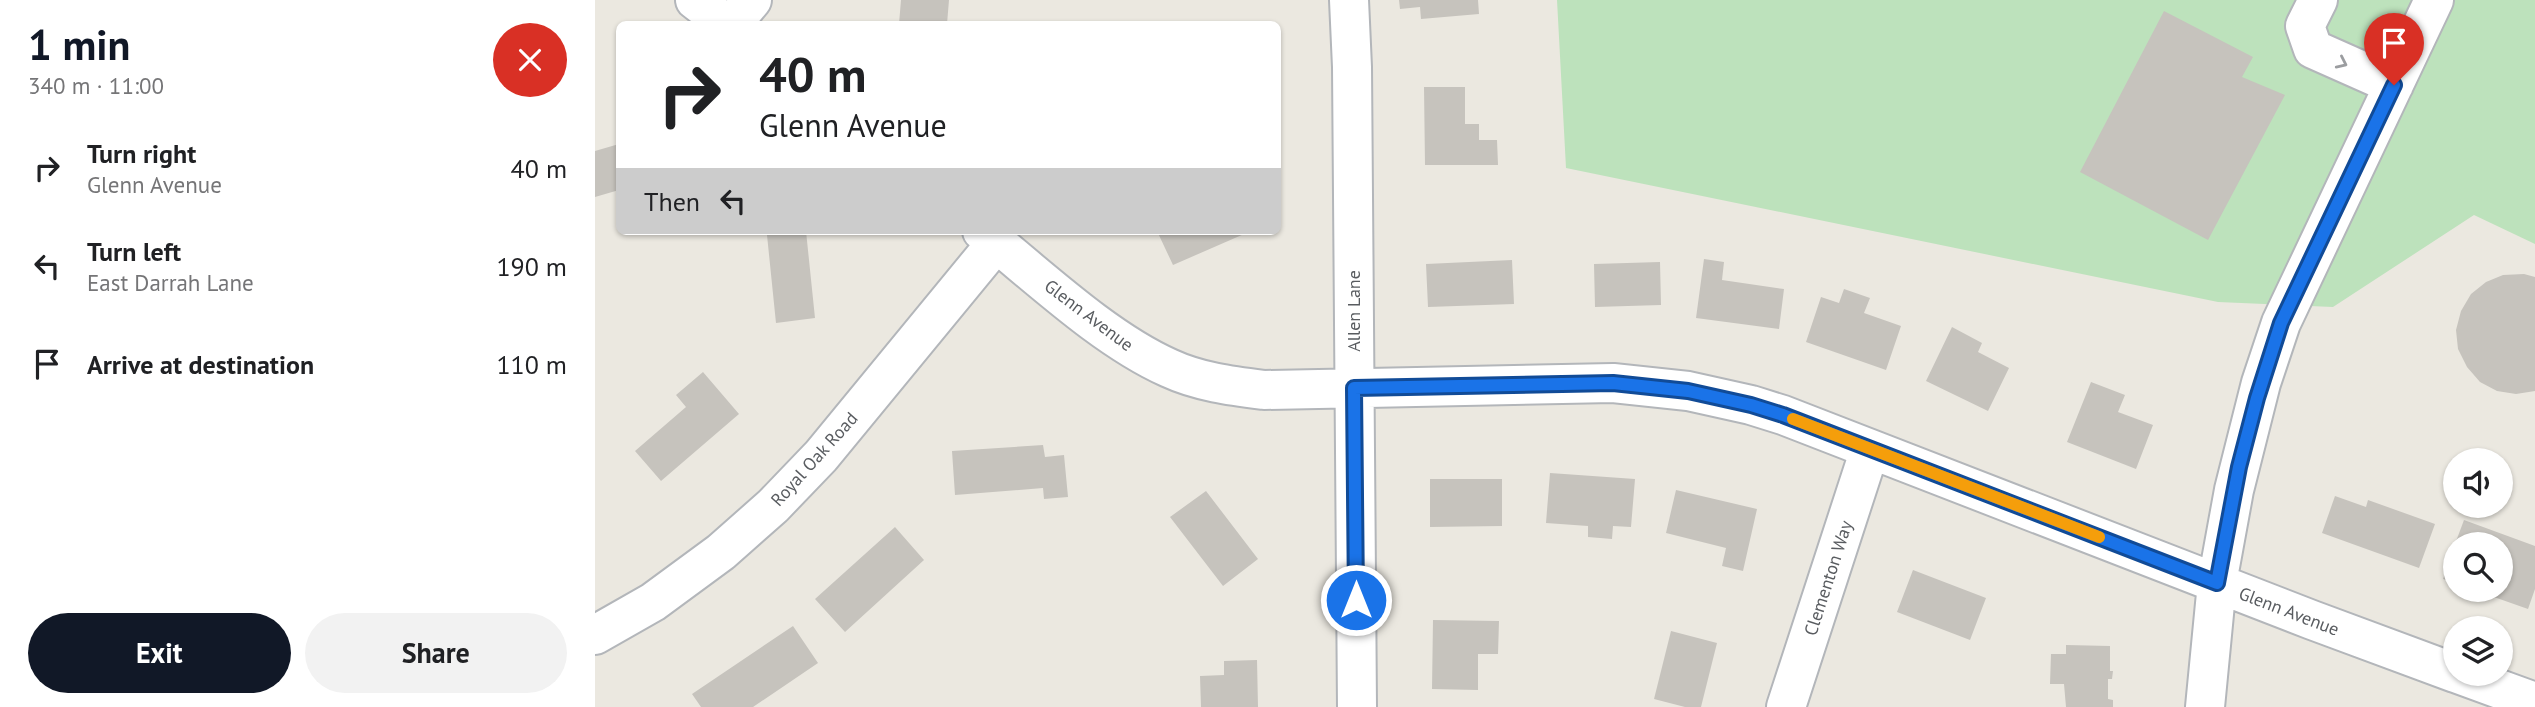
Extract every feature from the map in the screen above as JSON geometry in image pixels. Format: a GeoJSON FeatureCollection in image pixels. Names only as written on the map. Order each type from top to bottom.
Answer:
{"type":"FeatureCollection","features":[{"type":"Feature","properties":{"kind":"street"},"geometry":{"type":"LineString","coordinates":[[695,0],[722,21]]}},
{"type":"Feature","properties":{"kind":"street"},"geometry":{"type":"LineString","coordinates":[[734,21],[752,0]]}},
{"type":"Feature","properties":{"kind":"street","name":"Allen Lane"},"geometry":{"type":"LineString","coordinates":[[1349,0],[1352,67],[1357,707]]}},
{"type":"Feature","properties":{"kind":"street"},"geometry":{"type":"LineString","coordinates":[[2205,707],[2217,583],[2237,477],[2257,398],[2281,323],[2434,0]]}},
{"type":"Feature","properties":{"kind":"street"},"geometry":{"type":"LineString","coordinates":[[2311,13],[2313,49],[2394,85]]}},
{"type":"Feature","properties":{"kind":"street","name":"Glenn Avenue"},"geometry":{"type":"LineString","coordinates":[[989,237],[1128,347],[1171,369],[1216,384],[1263,390],[1613,383],[1688,391],[1772,411],[2443,668]]}},
{"type":"Feature","properties":{"kind":"street","name":"Royal Oak Road"},"geometry":{"type":"LineString","coordinates":[[595,635],[653,601],[709,561],[773,506],[821,456],[989,237]]}},
{"type":"Feature","properties":{"kind":"street","name":"Clementon Way"},"geometry":{"type":"LineString","coordinates":[[1786,707],[1870,449]]}},
{"type":"Feature","properties":{"kind":"street","name":"Glenn Avenue"},"geometry":{"type":"LineString","coordinates":[[2491,686],[2535,702]]}},
{"type":"Feature","properties":{"kind":"green space"},"geometry":{"type":"Polygon","coordinates":[[[1557,0],[2535,0],[2535,244],[2474,215],[2333,307],[2218,302],[1566,168],[1557,0]]]}},
{"type":"Feature","properties":{"kind":"building"},"geometry":{"type":"Polygon","coordinates":[[[901,0],[949,0],[947,21],[899,21],[901,0]]]}},
{"type":"Feature","properties":{"kind":"building"},"geometry":{"type":"Polygon","coordinates":[[[1399,0],[1478,0],[1479,14],[1421,19],[1420,7],[1400,9],[1399,0]]]}},
{"type":"Feature","properties":{"kind":"building"},"geometry":{"type":"Polygon","coordinates":[[[2164,11],[2253,57],[2242,77],[2285,95],[2208,240],[2080,172],[2164,11]]]}},
{"type":"Feature","properties":{"kind":"building"},"geometry":{"type":"Polygon","coordinates":[[[1424,87],[1465,87],[1465,124],[1479,124],[1479,140],[1497,140],[1498,165],[1425,165],[1424,87]]]}},
{"type":"Feature","properties":{"kind":"building"},"geometry":{"type":"Polygon","coordinates":[[[616,145],[616,191],[595,197],[595,151],[616,145]]]}},
{"type":"Feature","properties":{"kind":"building"},"geometry":{"type":"Polygon","coordinates":[[[767,235],[806,235],[815,318],[776,323],[767,235]]]}},
{"type":"Feature","properties":{"kind":"building"},"geometry":{"type":"Polygon","coordinates":[[[1159,235],[1242,235],[1173,265],[1159,235]]]}},
{"type":"Feature","properties":{"kind":"building"},"geometry":{"type":"Polygon","coordinates":[[[1704,259],[1724,262],[1722,280],[1784,289],[1779,329],[1696,318],[1704,259]]]}},
{"type":"Feature","properties":{"kind":"building"},"geometry":{"type":"Polygon","coordinates":[[[1512,260],[1514,304],[1428,307],[1426,264],[1512,260]]]}},
{"type":"Feature","properties":{"kind":"building"},"geometry":{"type":"Polygon","coordinates":[[[1660,262],[1661,305],[1595,307],[1594,264],[1660,262]]]}},
{"type":"Feature","properties":{"kind":"building"},"geometry":{"type":"Polygon","coordinates":[[[2524,274],[2535,277],[2535,391],[2516,394],[2497,391],[2480,382],[2467,367],[2458,349],[2456,330],[2461,311],[2471,294],[2486,282],[2503,275],[2524,274]]]}},
{"type":"Feature","properties":{"kind":"building"},"geometry":{"type":"Polygon","coordinates":[[[1844,289],[1870,298],[1864,313],[1901,326],[1886,370],[1806,342],[1821,297],[1839,303],[1844,289]]]}},
{"type":"Feature","properties":{"kind":"building"},"geometry":{"type":"Polygon","coordinates":[[[1952,327],[1982,343],[1978,352],[2009,368],[1988,411],[1926,381],[1952,327]]]}},
{"type":"Feature","properties":{"kind":"building"},"geometry":{"type":"Polygon","coordinates":[[[703,372],[739,414],[661,481],[635,451],[686,407],[676,395],[703,372]]]}},
{"type":"Feature","properties":{"kind":"building"},"geometry":{"type":"Polygon","coordinates":[[[2091,382],[2125,395],[2118,412],[2153,425],[2136,469],[2067,442],[2091,382]]]}},
{"type":"Feature","properties":{"kind":"building"},"geometry":{"type":"Polygon","coordinates":[[[1043,445],[1045,457],[1064,455],[1068,497],[1044,499],[1043,488],[955,495],[952,451],[1043,445]]]}},
{"type":"Feature","properties":{"kind":"building"},"geometry":{"type":"Polygon","coordinates":[[[1550,473],[1635,479],[1631,527],[1613,526],[1612,539],[1588,537],[1588,526],[1546,523],[1550,473]]]}},
{"type":"Feature","properties":{"kind":"building"},"geometry":{"type":"Polygon","coordinates":[[[1430,479],[1502,479],[1502,526],[1430,527],[1430,479]]]}},
{"type":"Feature","properties":{"kind":"building"},"geometry":{"type":"Polygon","coordinates":[[[1676,490],[1757,509],[1743,571],[1722,566],[1726,548],[1666,533],[1676,490]]]}},
{"type":"Feature","properties":{"kind":"building"},"geometry":{"type":"Polygon","coordinates":[[[1206,491],[1258,559],[1223,586],[1170,517],[1206,491]]]}},
{"type":"Feature","properties":{"kind":"building"},"geometry":{"type":"Polygon","coordinates":[[[2335,496],[2366,507],[2368,500],[2435,524],[2419,568],[2322,533],[2335,496]]]}},
{"type":"Feature","properties":{"kind":"building"},"geometry":{"type":"Polygon","coordinates":[[[2464,520],[2497,532],[2460,532],[2464,520]]]}},
{"type":"Feature","properties":{"kind":"building"},"geometry":{"type":"Polygon","coordinates":[[[895,527],[924,560],[845,632],[815,599],[895,527]]]}},
{"type":"Feature","properties":{"kind":"building"},"geometry":{"type":"Polygon","coordinates":[[[2513,538],[2535,546],[2535,589],[2528,609],[2508,602],[2513,602],[2513,538]]]}},
{"type":"Feature","properties":{"kind":"building"},"geometry":{"type":"Polygon","coordinates":[[[1913,570],[1986,598],[1970,640],[1897,612],[1913,570]]]}},
{"type":"Feature","properties":{"kind":"building"},"geometry":{"type":"Polygon","coordinates":[[[1433,620],[1499,621],[1498,654],[1478,654],[1478,690],[1432,689],[1433,620]]]}},
{"type":"Feature","properties":{"kind":"building"},"geometry":{"type":"Polygon","coordinates":[[[793,626],[818,663],[753,707],[701,707],[692,694],[793,626]]]}},
{"type":"Feature","properties":{"kind":"building"},"geometry":{"type":"Polygon","coordinates":[[[1671,631],[1717,643],[1701,707],[1685,707],[1654,699],[1671,631]]]}},
{"type":"Feature","properties":{"kind":"building"},"geometry":{"type":"Polygon","coordinates":[[[2066,645],[2110,646],[2110,671],[2113,671],[2112,679],[2108,679],[2108,699],[2113,700],[2113,707],[2066,707],[2064,684],[2050,684],[2051,654],[2066,654],[2066,645]]]}},
{"type":"Feature","properties":{"kind":"building"},"geometry":{"type":"Polygon","coordinates":[[[1257,660],[1258,707],[1201,707],[1200,676],[1224,675],[1224,661],[1257,660]]]}},
{"type":"Feature","properties":{"kind":"slow traffic"},"geometry":{"type":"LineString","coordinates":[[1793,419],[2099,537]]}},
{"type":"Feature","properties":{"kind":"route"},"geometry":{"type":"LineString","coordinates":[[1356,600],[1354,388],[1613,383],[1688,391],[1751,405],[2217,583],[2239,467],[2281,323],[2394,85]]}}]}
